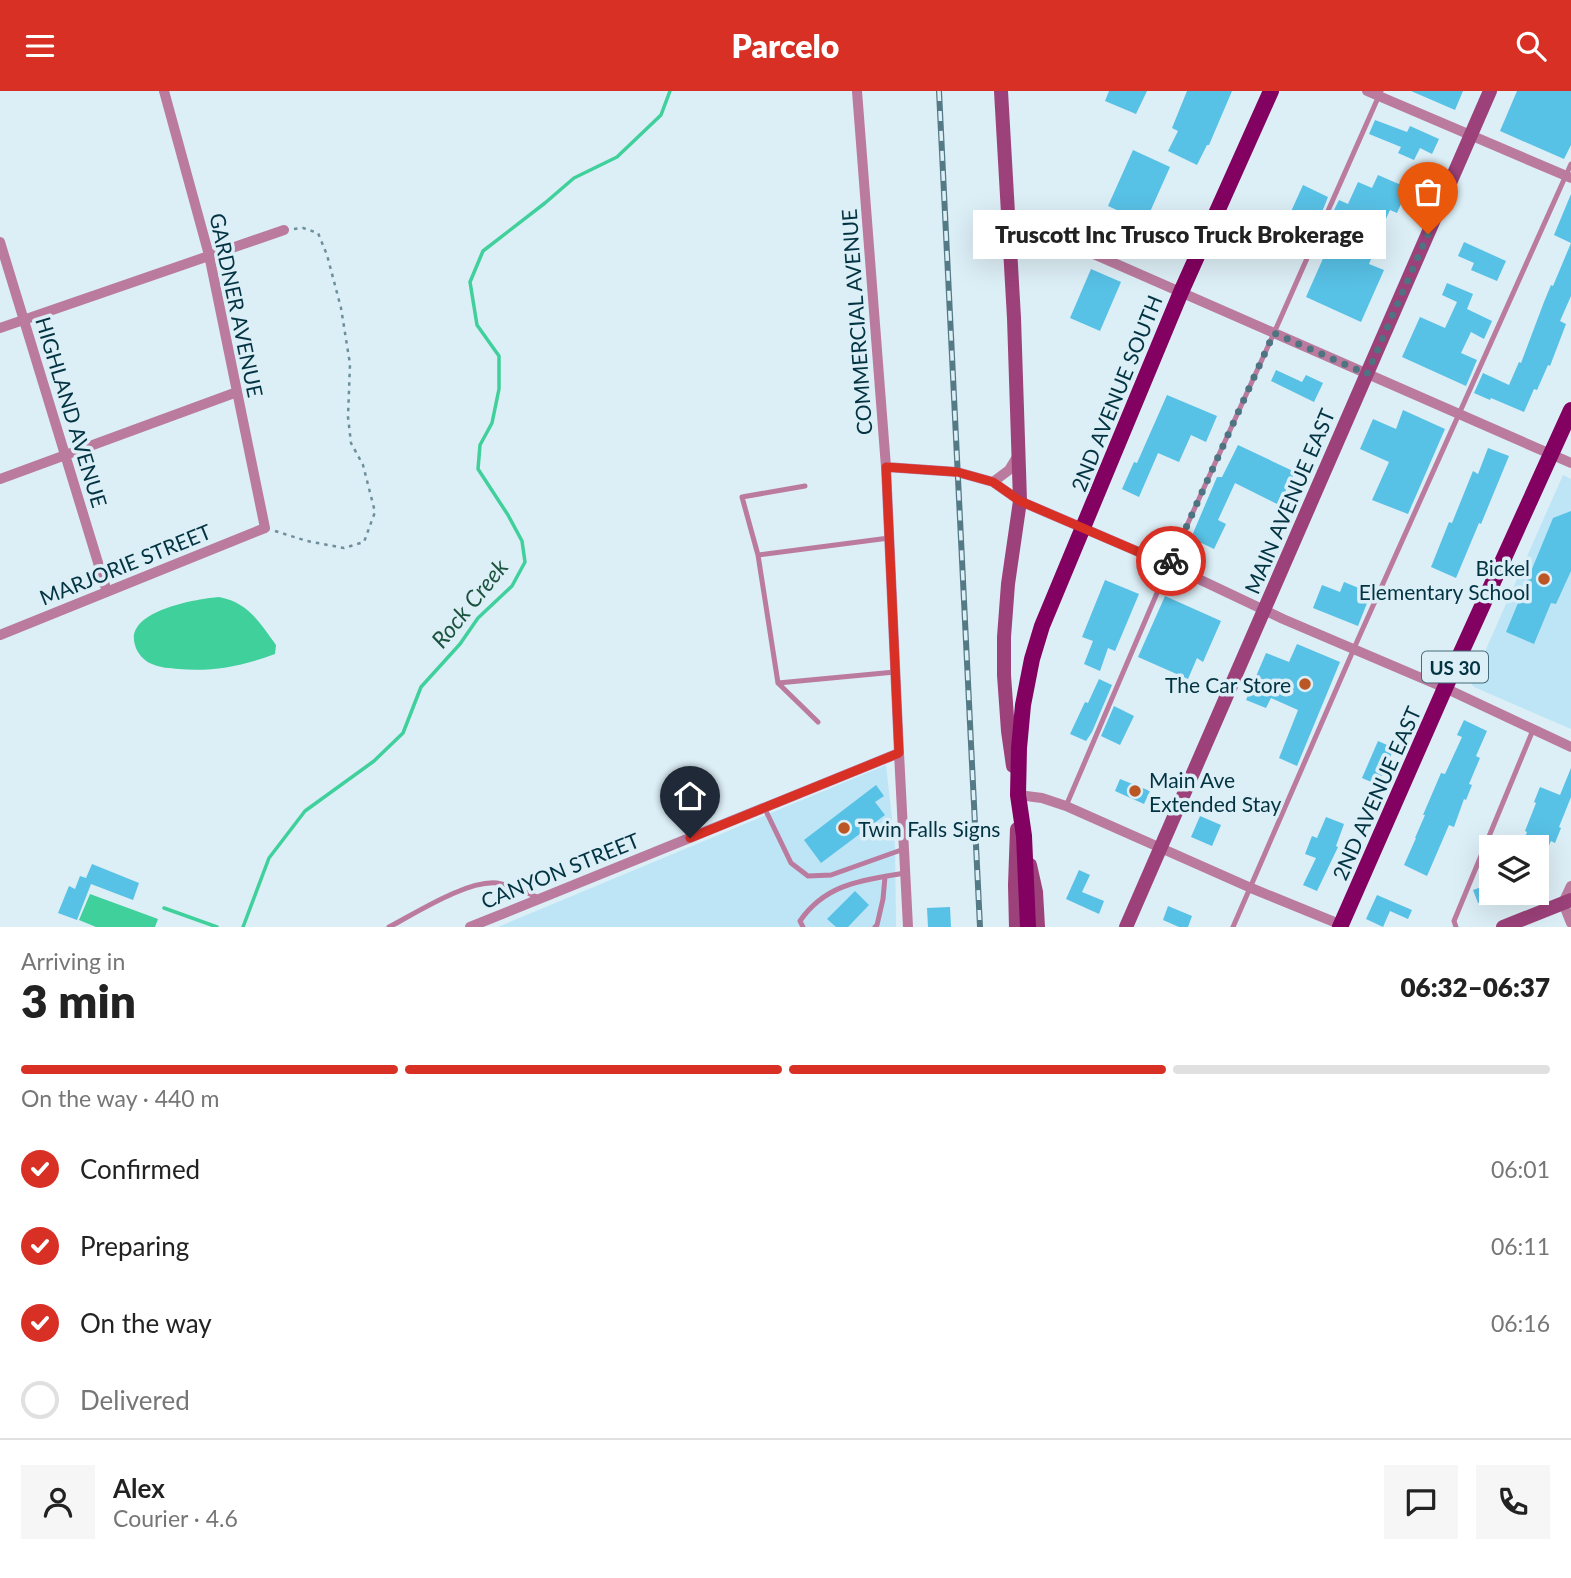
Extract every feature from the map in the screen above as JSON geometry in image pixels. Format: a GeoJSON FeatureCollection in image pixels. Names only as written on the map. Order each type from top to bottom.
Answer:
{"type":"FeatureCollection","features":[{"type":"Feature","properties":{"kind":"main road","name":"2ND AVENUE SOUTH"},"geometry":{"type":"LineString","coordinates":[[1028,927],[1024,836],[1018,801],[1023,705],[1032,659],[1042,626],[1181,292],[1271,91]]}},
{"type":"Feature","properties":{"kind":"main road","name":"2ND AVENUE EAST"},"geometry":{"type":"LineString","coordinates":[[1342,926],[1445,688],[1571,410]]}},
{"type":"Feature","properties":{"kind":"street","name":"GARDNER AVENUE"},"geometry":{"type":"LineString","coordinates":[[164,91],[209,255],[265,529]]}},
{"type":"Feature","properties":{"kind":"street","name":"COMMERCIAL AVENUE"},"geometry":{"type":"LineString","coordinates":[[857,91],[886,467],[908,927]]}},
{"type":"Feature","properties":{"kind":"street"},"geometry":{"type":"LineString","coordinates":[[1001,91],[1014,318],[1020,501],[1008,584],[1004,637],[1004,675],[1018,801],[1016,927]]}},
{"type":"Feature","properties":{"kind":"street"},"geometry":{"type":"LineString","coordinates":[[1367,91],[1380,94],[1568,177]]}},
{"type":"Feature","properties":{"kind":"street","name":"MAIN AVENUE EAST"},"geometry":{"type":"LineString","coordinates":[[1126,927],[1490,91]]}},
{"type":"Feature","properties":{"kind":"street"},"geometry":{"type":"LineString","coordinates":[[1009,217],[1571,463]]}},
{"type":"Feature","properties":{"kind":"street"},"geometry":{"type":"LineString","coordinates":[[0,328],[284,230]]}},
{"type":"Feature","properties":{"kind":"street","name":"HIGHLAND AVENUE"},"geometry":{"type":"LineString","coordinates":[[0,242],[107,593]]}},
{"type":"Feature","properties":{"kind":"street"},"geometry":{"type":"LineString","coordinates":[[0,479],[237,392]]}},
{"type":"Feature","properties":{"kind":"street"},"geometry":{"type":"LineString","coordinates":[[993,482],[1009,470],[1019,454]]}},
{"type":"Feature","properties":{"kind":"street"},"geometry":{"type":"LineString","coordinates":[[886,467],[957,472],[993,482],[1020,501],[1445,688],[1571,747]]}},
{"type":"Feature","properties":{"kind":"street","name":"MARJORIE STREET"},"geometry":{"type":"LineString","coordinates":[[0,635],[265,529]]}},
{"type":"Feature","properties":{"kind":"street","name":"CANYON STREET"},"geometry":{"type":"LineString","coordinates":[[470,927],[899,753]]}},
{"type":"Feature","properties":{"kind":"street"},"geometry":{"type":"LineString","coordinates":[[1018,801],[1042,798],[1066,806],[1342,926]]}},
{"type":"Feature","properties":{"kind":"street"},"geometry":{"type":"LineString","coordinates":[[1024,836],[1036,892],[1038,927]]}},
{"type":"Feature","properties":{"kind":"street"},"geometry":{"type":"LineString","coordinates":[[1571,886],[1567,902],[1571,923]]}},
{"type":"Feature","properties":{"kind":"street"},"geometry":{"type":"LineString","coordinates":[[1503,927],[1567,902]]}},
{"type":"Feature","properties":{"kind":"lane"},"geometry":{"type":"LineString","coordinates":[[1066,806],[1169,565],[1380,94]]}},
{"type":"Feature","properties":{"kind":"lane"},"geometry":{"type":"LineString","coordinates":[[1233,927],[1458,413],[1568,177],[1571,164]]}},
{"type":"Feature","properties":{"kind":"lane"},"geometry":{"type":"LineString","coordinates":[[805,486],[742,497],[758,555],[778,683],[818,722]]}},
{"type":"Feature","properties":{"kind":"lane"},"geometry":{"type":"LineString","coordinates":[[758,555],[889,538]]}},
{"type":"Feature","properties":{"kind":"lane"},"geometry":{"type":"LineString","coordinates":[[778,683],[895,672]]}},
{"type":"Feature","properties":{"kind":"lane"},"geometry":{"type":"LineString","coordinates":[[1456,927],[1454,921],[1533,729]]}},
{"type":"Feature","properties":{"kind":"lane"},"geometry":{"type":"LineString","coordinates":[[764,807],[791,863],[808,876],[831,875],[904,849]]}},
{"type":"Feature","properties":{"kind":"lane"},"geometry":{"type":"LineString","coordinates":[[803,927],[800,921],[807,911],[835,889],[856,881],[905,873]]}},
{"type":"Feature","properties":{"kind":"lane"},"geometry":{"type":"LineString","coordinates":[[875,927],[883,899],[885,877]]}},
{"type":"Feature","properties":{"kind":"lane"},"geometry":{"type":"LineString","coordinates":[[389,927],[450,895],[476,885],[496,883],[542,899]]}},
{"type":"Feature","properties":{"kind":"path"},"geometry":{"type":"LineString","coordinates":[[265,529],[344,548],[364,542],[375,512],[363,465],[351,443],[348,417],[350,364],[341,308],[327,255],[318,233],[303,228],[284,230]]}},
{"type":"Feature","properties":{"kind":"shaded area","name":"Bickel Elementary School"},"geometry":{"type":"Polygon","coordinates":[[[1563,475],[1571,479],[1571,729],[1474,687],[1471,683],[1563,475]]]}},
{"type":"Feature","properties":{"kind":"shaded area"},"geometry":{"type":"Polygon","coordinates":[[[219,597],[238,604],[252,615],[276,645],[275,654],[227,667],[191,670],[158,666],[146,661],[139,654],[135,645],[135,633],[140,623],[151,615],[179,604],[219,597]]]}},
{"type":"Feature","properties":{"kind":"shaded area"},"geometry":{"type":"Polygon","coordinates":[[[886,765],[895,846],[896,927],[498,927],[886,765]]]}},
{"type":"Feature","properties":{"kind":"shaded area"},"geometry":{"type":"Polygon","coordinates":[[[90,894],[158,919],[155,927],[96,927],[79,920],[90,894]]]}},
{"type":"Feature","properties":{"kind":"building"},"geometry":{"type":"Polygon","coordinates":[[[1109,91],[1147,91],[1136,114],[1105,101],[1109,91]]]}},
{"type":"Feature","properties":{"kind":"building"},"geometry":{"type":"Polygon","coordinates":[[[1187,91],[1232,91],[1209,145],[1197,165],[1168,151],[1178,131],[1172,128],[1187,91]]]}},
{"type":"Feature","properties":{"kind":"building"},"geometry":{"type":"Polygon","coordinates":[[[1411,91],[1463,91],[1455,110],[1411,91]]]}},
{"type":"Feature","properties":{"kind":"building"},"geometry":{"type":"Polygon","coordinates":[[[1517,91],[1571,91],[1571,145],[1564,159],[1500,131],[1517,91]]]}},
{"type":"Feature","properties":{"kind":"building"},"geometry":{"type":"Polygon","coordinates":[[[1375,120],[1407,132],[1410,126],[1439,139],[1432,154],[1420,148],[1414,160],[1398,153],[1401,147],[1369,134],[1375,120]]]}},
{"type":"Feature","properties":{"kind":"building"},"geometry":{"type":"Polygon","coordinates":[[[1133,150],[1170,167],[1145,223],[1108,206],[1133,150]]]}},
{"type":"Feature","properties":{"kind":"building"},"geometry":{"type":"Polygon","coordinates":[[[1378,175],[1408,188],[1397,213],[1390,210],[1380,232],[1382,233],[1369,264],[1384,270],[1361,322],[1306,297],[1329,245],[1355,257],[1369,223],[1348,213],[1345,222],[1331,216],[1339,200],[1348,204],[1358,182],[1372,188],[1378,175]]]}},
{"type":"Feature","properties":{"kind":"building"},"geometry":{"type":"Polygon","coordinates":[[[1303,185],[1328,197],[1322,212],[1318,211],[1311,226],[1289,216],[1303,185]]]}},
{"type":"Feature","properties":{"kind":"building"},"geometry":{"type":"Polygon","coordinates":[[[1571,194],[1571,243],[1554,235],[1571,194]]]}},
{"type":"Feature","properties":{"kind":"building"},"geometry":{"type":"Polygon","coordinates":[[[1464,242],[1506,261],[1497,281],[1471,270],[1474,263],[1458,256],[1464,242]]]}},
{"type":"Feature","properties":{"kind":"building"},"geometry":{"type":"Polygon","coordinates":[[[1571,243],[1571,296],[1560,321],[1566,324],[1550,366],[1548,365],[1537,390],[1534,389],[1524,412],[1474,393],[1483,373],[1509,385],[1519,362],[1521,363],[1551,285],[1553,286],[1571,243]]]}},
{"type":"Feature","properties":{"kind":"building"},"geometry":{"type":"Polygon","coordinates":[[[1091,269],[1121,282],[1100,331],[1070,318],[1091,269]]]}},
{"type":"Feature","properties":{"kind":"building"},"geometry":{"type":"Polygon","coordinates":[[[1447,283],[1473,294],[1467,309],[1492,321],[1484,339],[1471,332],[1461,353],[1477,360],[1466,386],[1402,357],[1420,317],[1445,328],[1457,302],[1442,295],[1447,283]]]}},
{"type":"Feature","properties":{"kind":"building"},"geometry":{"type":"Polygon","coordinates":[[[1276,370],[1302,382],[1306,375],[1323,383],[1314,402],[1271,381],[1276,370]]]}},
{"type":"Feature","properties":{"kind":"building"},"geometry":{"type":"Polygon","coordinates":[[[1167,395],[1217,416],[1206,442],[1191,435],[1179,462],[1158,453],[1139,497],[1122,489],[1134,462],[1137,463],[1167,395]]]}},
{"type":"Feature","properties":{"kind":"building"},"geometry":{"type":"Polygon","coordinates":[[[1403,410],[1445,429],[1408,514],[1372,500],[1389,462],[1360,449],[1373,419],[1396,429],[1403,410]]]}},
{"type":"Feature","properties":{"kind":"building"},"geometry":{"type":"Polygon","coordinates":[[[1238,445],[1295,472],[1279,505],[1235,483],[1218,520],[1226,524],[1214,549],[1191,538],[1217,477],[1222,477],[1238,445]]]}},
{"type":"Feature","properties":{"kind":"building"},"geometry":{"type":"Polygon","coordinates":[[[1488,448],[1509,456],[1456,578],[1431,567],[1473,471],[1478,474],[1488,448]]]}},
{"type":"Feature","properties":{"kind":"building"},"geometry":{"type":"Polygon","coordinates":[[[1571,511],[1571,571],[1556,604],[1551,603],[1534,644],[1506,632],[1553,518],[1571,511]]]}},
{"type":"Feature","properties":{"kind":"building"},"geometry":{"type":"Polygon","coordinates":[[[1105,580],[1139,594],[1115,651],[1108,648],[1100,671],[1084,664],[1093,641],[1082,637],[1105,580]]]}},
{"type":"Feature","properties":{"kind":"building"},"geometry":{"type":"Polygon","coordinates":[[[1344,582],[1371,593],[1358,626],[1313,608],[1322,585],[1340,592],[1344,582]]]}},
{"type":"Feature","properties":{"kind":"building"},"geometry":{"type":"Polygon","coordinates":[[[1165,596],[1221,621],[1203,662],[1197,658],[1188,679],[1138,657],[1165,596]]]}},
{"type":"Feature","properties":{"kind":"building"},"geometry":{"type":"Polygon","coordinates":[[[1297,644],[1340,662],[1297,766],[1279,758],[1298,710],[1271,698],[1266,708],[1246,700],[1266,653],[1289,662],[1297,644]]]}},
{"type":"Feature","properties":{"kind":"building"},"geometry":{"type":"Polygon","coordinates":[[[1099,679],[1112,685],[1086,741],[1070,734],[1099,679]]]}},
{"type":"Feature","properties":{"kind":"building"},"geometry":{"type":"Polygon","coordinates":[[[1114,706],[1134,716],[1120,745],[1101,736],[1114,706]]]}},
{"type":"Feature","properties":{"kind":"building"},"geometry":{"type":"Polygon","coordinates":[[[1464,720],[1487,731],[1476,756],[1480,758],[1469,784],[1472,785],[1466,800],[1464,799],[1454,827],[1449,825],[1427,876],[1404,865],[1441,773],[1445,774],[1462,737],[1457,735],[1464,720]]]}},
{"type":"Feature","properties":{"kind":"building"},"geometry":{"type":"Polygon","coordinates":[[[1378,741],[1394,748],[1378,785],[1362,778],[1378,741]]]}},
{"type":"Feature","properties":{"kind":"building"},"geometry":{"type":"Polygon","coordinates":[[[1571,768],[1571,797],[1555,843],[1551,841],[1549,845],[1549,835],[1526,835],[1540,787],[1560,795],[1571,768]]]}},
{"type":"Feature","properties":{"kind":"building"},"geometry":{"type":"Polygon","coordinates":[[[1120,779],[1150,791],[1144,804],[1115,791],[1120,779]]]}},
{"type":"Feature","properties":{"kind":"building","name":"Twin Falls Signs"},"geometry":{"type":"Polygon","coordinates":[[[876,785],[884,796],[875,802],[885,815],[821,863],[804,840],[876,785]]]}},
{"type":"Feature","properties":{"kind":"building"},"geometry":{"type":"Polygon","coordinates":[[[1200,816],[1221,825],[1212,846],[1191,837],[1200,816]]]}},
{"type":"Feature","properties":{"kind":"building"},"geometry":{"type":"Polygon","coordinates":[[[1326,817],[1344,824],[1336,846],[1338,847],[1317,891],[1303,885],[1316,858],[1305,854],[1312,836],[1317,838],[1326,817]]]}},
{"type":"Feature","properties":{"kind":"building"},"geometry":{"type":"Polygon","coordinates":[[[92,864],[139,883],[133,900],[91,884],[77,920],[58,913],[69,886],[75,889],[80,876],[86,878],[92,864]]]}},
{"type":"Feature","properties":{"kind":"building"},"geometry":{"type":"Polygon","coordinates":[[[1079,870],[1090,875],[1082,892],[1104,901],[1099,914],[1066,899],[1079,870]]]}},
{"type":"Feature","properties":{"kind":"building"},"geometry":{"type":"Polygon","coordinates":[[[1479,888],[1479,903],[1478,903],[1473,890],[1479,888]]]}},
{"type":"Feature","properties":{"kind":"building"},"geometry":{"type":"Polygon","coordinates":[[[855,891],[869,905],[848,927],[836,927],[827,919],[855,891]]]}},
{"type":"Feature","properties":{"kind":"building"},"geometry":{"type":"Polygon","coordinates":[[[1377,895],[1412,910],[1408,919],[1390,911],[1383,927],[1366,919],[1377,895]]]}},
{"type":"Feature","properties":{"kind":"building"},"geometry":{"type":"Polygon","coordinates":[[[1168,906],[1192,916],[1188,927],[1179,927],[1163,920],[1168,906]]]}},
{"type":"Feature","properties":{"kind":"building"},"geometry":{"type":"Polygon","coordinates":[[[950,907],[951,927],[928,927],[927,908],[950,907]]]}},
{"type":"Feature","properties":{"kind":"waterway","name":"Rock Creek"},"geometry":{"type":"LineString","coordinates":[[243,927],[269,858],[305,811],[374,761],[403,733],[421,687],[460,644],[478,618],[512,586],[525,562],[522,541],[478,469],[480,445],[492,423],[499,389],[499,356],[477,325],[470,282],[483,251],[574,178],[617,157],[661,115],[670,91]]}},
{"type":"Feature","properties":{"kind":"waterway"},"geometry":{"type":"LineString","coordinates":[[164,908],[217,927]]}},
{"type":"Feature","properties":{"kind":"railway"},"geometry":{"type":"LineString","coordinates":[[939,91],[980,927]]}},
{"type":"Feature","properties":{"kind":"way so far"},"geometry":{"type":"LineString","coordinates":[[1171,561],[1274,333],[1367,374],[1428,234]]}},
{"type":"Feature","properties":{"kind":"place","name":"Truscott Inc Trusco Truck Brokerage"},"geometry":{"type":"Point","coordinates":[1428,234]}},
{"type":"Feature","properties":{"kind":"place","name":"Bickel Elementary School"},"geometry":{"type":"Point","coordinates":[1544,579]}},
{"type":"Feature","properties":{"kind":"place","name":"The Car Store"},"geometry":{"type":"Point","coordinates":[1305,684]}},
{"type":"Feature","properties":{"kind":"place","name":"Main Ave Extended Stay"},"geometry":{"type":"Point","coordinates":[1135,791]}},
{"type":"Feature","properties":{"kind":"place","name":"Twin Falls Signs"},"geometry":{"type":"Point","coordinates":[844,828]}},
{"type":"Feature","properties":{"kind":"route"},"geometry":{"type":"LineString","coordinates":[[690,838],[899,753],[886,467],[957,472],[993,482],[1020,501],[1082,529],[1169,565],[1171,561]]}}]}
